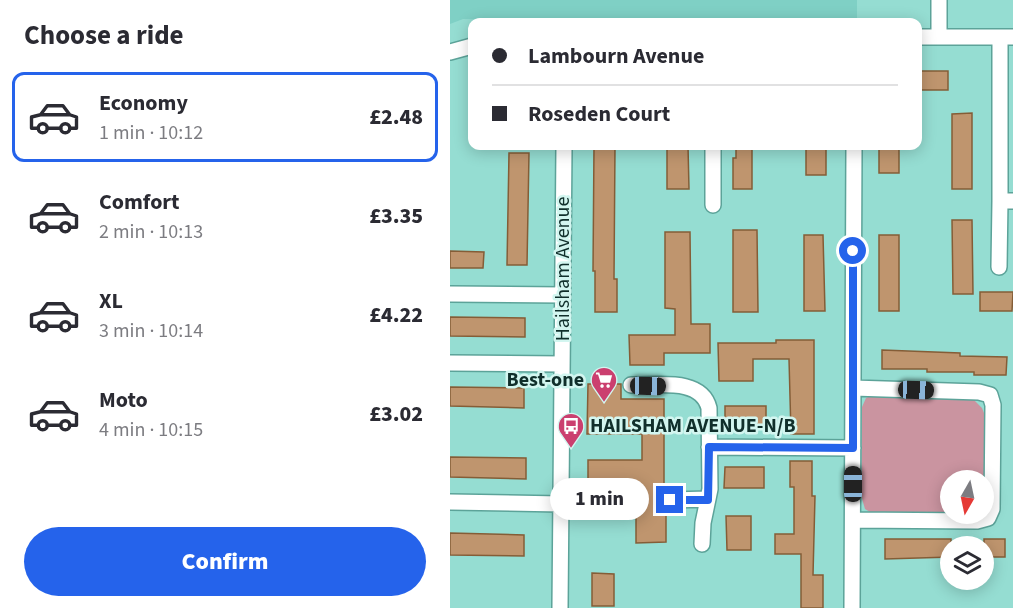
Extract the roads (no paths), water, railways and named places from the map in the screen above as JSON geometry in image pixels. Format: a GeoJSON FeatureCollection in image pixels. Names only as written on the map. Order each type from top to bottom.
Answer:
{"type":"FeatureCollection","features":[{"type":"Feature","properties":{"kind":"street"},"geometry":{"type":"LineString","coordinates":[[939,0],[939,37]]}},
{"type":"Feature","properties":{"kind":"street"},"geometry":{"type":"LineString","coordinates":[[922,37],[1006,37],[1006,201],[999,267]]}},
{"type":"Feature","properties":{"kind":"street"},"geometry":{"type":"LineString","coordinates":[[450,52],[468,47]]}},
{"type":"Feature","properties":{"kind":"street","name":"Hailsham Avenue"},"geometry":{"type":"LineString","coordinates":[[560,608],[564,150]]}},
{"type":"Feature","properties":{"kind":"street"},"geometry":{"type":"LineString","coordinates":[[713,150],[713,205]]}},
{"type":"Feature","properties":{"kind":"street"},"geometry":{"type":"LineString","coordinates":[[852,608],[854,150]]}},
{"type":"Feature","properties":{"kind":"street"},"geometry":{"type":"LineString","coordinates":[[450,294],[563,295]]}},
{"type":"Feature","properties":{"kind":"street"},"geometry":{"type":"LineString","coordinates":[[450,363],[562,364]]}},
{"type":"Feature","properties":{"kind":"street"},"geometry":{"type":"LineString","coordinates":[[631,385],[682,386],[697,390],[707,401],[709,408],[708,500],[702,523],[702,544]]}},
{"type":"Feature","properties":{"kind":"street"},"geometry":{"type":"LineString","coordinates":[[853,520],[977,521],[988,518],[992,508],[993,405],[990,395],[980,392],[854,388]]}},
{"type":"Feature","properties":{"kind":"street"},"geometry":{"type":"LineString","coordinates":[[709,447],[853,448]]}},
{"type":"Feature","properties":{"kind":"street"},"geometry":{"type":"LineString","coordinates":[[670,500],[708,500]]}},
{"type":"Feature","properties":{"kind":"street"},"geometry":{"type":"LineString","coordinates":[[450,502],[561,504]]}},
{"type":"Feature","properties":{"kind":"place","name":"Best-one"},"geometry":{"type":"Point","coordinates":[604,403]}},
{"type":"Feature","properties":{"kind":"place","name":"HAILSHAM AVENUE-N/B"},"geometry":{"type":"Point","coordinates":[571,449]}}]}
